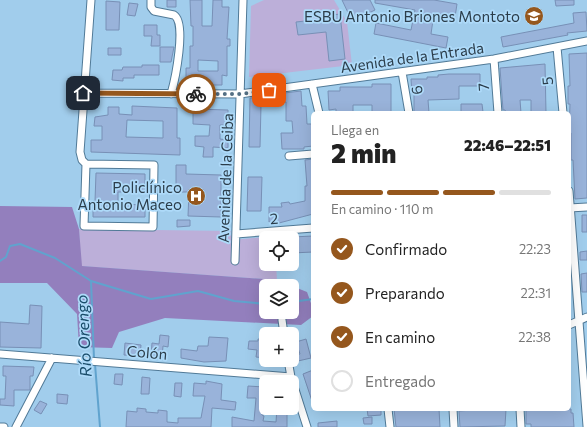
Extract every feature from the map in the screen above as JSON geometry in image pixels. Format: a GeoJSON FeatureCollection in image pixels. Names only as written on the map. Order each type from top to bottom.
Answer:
{"type":"FeatureCollection","features":[{"type":"Feature","properties":{"kind":"street"},"geometry":{"type":"LineString","coordinates":[[86,164],[154,165],[153,227],[84,226],[86,164],[82,160],[80,152],[83,93],[91,0]]}},
{"type":"Feature","properties":{"kind":"street"},"geometry":{"type":"LineString","coordinates":[[152,0],[151,7],[154,11],[174,15],[179,22],[178,68],[171,94]]}},
{"type":"Feature","properties":{"kind":"street","name":"Avenida de la Ceiba"},"geometry":{"type":"LineString","coordinates":[[236,261],[240,94],[245,1]]}},
{"type":"Feature","properties":{"kind":"street","name":"Avenida de la Entrada"},"geometry":{"type":"LineString","coordinates":[[83,93],[240,94],[494,59],[587,42]]}},
{"type":"Feature","properties":{"kind":"street","name":"5"},"geometry":{"type":"LineString","coordinates":[[557,47],[563,111]]}},
{"type":"Feature","properties":{"kind":"street","name":"7"},"geometry":{"type":"LineString","coordinates":[[494,59],[498,111]]}},
{"type":"Feature","properties":{"kind":"street","name":"9"},"geometry":{"type":"LineString","coordinates":[[402,72],[409,111]]}},
{"type":"Feature","properties":{"kind":"street"},"geometry":{"type":"LineString","coordinates":[[312,84],[319,111]]}},
{"type":"Feature","properties":{"kind":"street"},"geometry":{"type":"LineString","coordinates":[[289,156],[311,154]]}},
{"type":"Feature","properties":{"kind":"street"},"geometry":{"type":"LineString","coordinates":[[571,208],[587,207]]}},
{"type":"Feature","properties":{"kind":"street"},"geometry":{"type":"LineString","coordinates":[[571,220],[587,426]]}},
{"type":"Feature","properties":{"kind":"street","name":"2"},"geometry":{"type":"LineString","coordinates":[[236,234],[311,228]]}},
{"type":"Feature","properties":{"kind":"street"},"geometry":{"type":"LineString","coordinates":[[571,324],[587,317]]}},
{"type":"Feature","properties":{"kind":"street"},"geometry":{"type":"LineString","coordinates":[[282,320],[283,327]]}},
{"type":"Feature","properties":{"kind":"street","name":"Colón"},"geometry":{"type":"LineString","coordinates":[[0,354],[92,360],[267,375]]}},
{"type":"Feature","properties":{"kind":"street"},"geometry":{"type":"LineString","coordinates":[[16,427],[52,358]]}},
{"type":"Feature","properties":{"kind":"street"},"geometry":{"type":"LineString","coordinates":[[299,402],[307,427]]}},
{"type":"Feature","properties":{"kind":"street"},"geometry":{"type":"LineString","coordinates":[[388,411],[390,427]]}},
{"type":"Feature","properties":{"kind":"street"},"geometry":{"type":"LineString","coordinates":[[453,411],[454,427]]}},
{"type":"Feature","properties":{"kind":"street"},"geometry":{"type":"LineString","coordinates":[[520,411],[521,427]]}},
{"type":"Feature","properties":{"kind":"shaded area"},"geometry":{"type":"Polygon","coordinates":[[[264,0],[334,0],[347,22],[352,65],[249,77],[251,6],[264,0]]]}},
{"type":"Feature","properties":{"kind":"shaded area"},"geometry":{"type":"Polygon","coordinates":[[[0,206],[72,207],[79,229],[82,266],[263,279],[259,279],[259,319],[299,319],[299,289],[307,292],[311,303],[311,318],[301,325],[165,318],[119,332],[112,348],[79,347],[77,314],[47,283],[0,283],[0,206]]]}},
{"type":"Feature","properties":{"kind":"shaded area"},"geometry":{"type":"Polygon","coordinates":[[[79,229],[231,231],[232,240],[259,237],[259,271],[276,271],[277,279],[263,279],[81,266],[79,229]]]}},
{"type":"Feature","properties":{"kind":"building"},"geometry":{"type":"Polygon","coordinates":[[[167,0],[176,0],[176,7],[167,7],[167,0]]]}},
{"type":"Feature","properties":{"kind":"building"},"geometry":{"type":"Polygon","coordinates":[[[190,0],[202,0],[202,26],[212,26],[213,0],[222,0],[222,7],[229,7],[227,39],[230,39],[230,46],[227,46],[227,76],[222,75],[222,85],[195,85],[195,79],[186,79],[186,68],[190,68],[190,46],[193,46],[193,26],[191,26],[190,0]],[[198,60],[198,71],[218,71],[218,61],[198,60]]]}},
{"type":"Feature","properties":{"kind":"building"},"geometry":{"type":"Polygon","coordinates":[[[342,0],[370,0],[375,10],[352,21],[342,0]]]}},
{"type":"Feature","properties":{"kind":"building"},"geometry":{"type":"Polygon","coordinates":[[[375,0],[434,0],[457,4],[455,17],[434,13],[431,34],[448,37],[446,48],[374,34],[376,23],[411,30],[415,10],[375,3],[375,0]]]}},
{"type":"Feature","properties":{"kind":"building"},"geometry":{"type":"Polygon","coordinates":[[[555,0],[574,0],[574,5],[556,6],[555,0]]]}},
{"type":"Feature","properties":{"kind":"building"},"geometry":{"type":"Polygon","coordinates":[[[106,1],[120,2],[119,30],[106,30],[106,1]]]}},
{"type":"Feature","properties":{"kind":"building"},"geometry":{"type":"Polygon","coordinates":[[[129,3],[138,4],[135,16],[127,15],[129,3]]]}},
{"type":"Feature","properties":{"kind":"building"},"geometry":{"type":"Polygon","coordinates":[[[586,12],[587,31],[567,33],[568,35],[503,47],[501,37],[574,23],[573,13],[586,12]]]}},
{"type":"Feature","properties":{"kind":"building"},"geometry":{"type":"Polygon","coordinates":[[[340,14],[345,59],[329,61],[326,32],[298,35],[296,22],[324,19],[324,16],[340,14]]]}},
{"type":"Feature","properties":{"kind":"building"},"geometry":{"type":"Polygon","coordinates":[[[144,25],[157,25],[157,35],[160,35],[160,46],[151,46],[152,36],[144,36],[144,25]]]}},
{"type":"Feature","properties":{"kind":"building"},"geometry":{"type":"Polygon","coordinates":[[[160,47],[174,47],[171,62],[160,62],[160,47]]]}},
{"type":"Feature","properties":{"kind":"building"},"geometry":{"type":"Polygon","coordinates":[[[108,48],[121,48],[121,55],[108,55],[108,48]]]}},
{"type":"Feature","properties":{"kind":"building"},"geometry":{"type":"Polygon","coordinates":[[[587,53],[587,198],[575,199],[573,160],[571,160],[571,111],[570,111],[570,104],[568,104],[568,86],[570,86],[569,54],[587,53]]]}},
{"type":"Feature","properties":{"kind":"building"},"geometry":{"type":"Polygon","coordinates":[[[545,64],[546,111],[531,111],[531,100],[520,100],[521,111],[503,110],[500,68],[545,64]]]}},
{"type":"Feature","properties":{"kind":"building"},"geometry":{"type":"Polygon","coordinates":[[[142,65],[159,65],[159,75],[134,75],[134,78],[123,78],[123,81],[112,80],[113,70],[122,70],[123,67],[142,67],[142,65]]]}},
{"type":"Feature","properties":{"kind":"building"},"geometry":{"type":"Polygon","coordinates":[[[480,74],[480,86],[459,86],[459,99],[428,100],[429,111],[414,111],[414,94],[412,94],[411,79],[427,79],[427,77],[438,77],[438,75],[480,74]]]}},
{"type":"Feature","properties":{"kind":"building"},"geometry":{"type":"Polygon","coordinates":[[[372,84],[391,84],[391,111],[372,111],[372,105],[353,105],[353,111],[336,111],[336,109],[329,110],[328,91],[340,91],[340,87],[372,87],[372,84]]]}},
{"type":"Feature","properties":{"kind":"building"},"geometry":{"type":"Polygon","coordinates":[[[301,91],[302,106],[306,106],[307,124],[311,124],[311,146],[304,147],[304,149],[282,149],[281,133],[293,133],[292,121],[286,121],[286,102],[261,105],[260,147],[249,147],[250,98],[268,97],[268,95],[301,91]]]}},
{"type":"Feature","properties":{"kind":"building"},"geometry":{"type":"Polygon","coordinates":[[[461,104],[482,104],[483,111],[461,111],[461,104]]]}},
{"type":"Feature","properties":{"kind":"building"},"geometry":{"type":"Polygon","coordinates":[[[132,106],[177,108],[177,138],[180,138],[180,155],[91,152],[91,140],[102,140],[102,126],[94,126],[95,117],[108,115],[108,107],[119,107],[119,114],[132,115],[132,106]],[[127,120],[126,137],[163,138],[163,121],[127,120]]]}},
{"type":"Feature","properties":{"kind":"building"},"geometry":{"type":"Polygon","coordinates":[[[193,109],[228,110],[228,125],[220,125],[220,139],[228,140],[228,148],[213,147],[213,157],[203,157],[204,147],[195,146],[195,136],[209,136],[210,125],[193,124],[193,109]]]}},
{"type":"Feature","properties":{"kind":"building"},"geometry":{"type":"Polygon","coordinates":[[[311,159],[311,215],[279,223],[269,222],[269,207],[282,207],[281,203],[289,202],[290,204],[305,201],[305,186],[307,186],[305,160],[311,159]]]}},
{"type":"Feature","properties":{"kind":"building"},"geometry":{"type":"Polygon","coordinates":[[[176,165],[186,165],[186,174],[221,175],[221,217],[188,216],[189,192],[176,192],[176,165]]]}},
{"type":"Feature","properties":{"kind":"building"},"geometry":{"type":"Polygon","coordinates":[[[96,173],[145,174],[145,192],[118,192],[118,204],[145,205],[145,217],[93,217],[96,173]]]}},
{"type":"Feature","properties":{"kind":"building"},"geometry":{"type":"Polygon","coordinates":[[[248,177],[262,177],[261,211],[247,211],[248,177]]]}},
{"type":"Feature","properties":{"kind":"building"},"geometry":{"type":"Polygon","coordinates":[[[582,215],[587,215],[587,232],[582,232],[582,215]]]}},
{"type":"Feature","properties":{"kind":"building"},"geometry":{"type":"Polygon","coordinates":[[[177,220],[190,220],[190,226],[177,227],[177,220]]]}},
{"type":"Feature","properties":{"kind":"building"},"geometry":{"type":"Polygon","coordinates":[[[311,236],[311,252],[299,253],[299,237],[311,236]]]}},
{"type":"Feature","properties":{"kind":"building"},"geometry":{"type":"Polygon","coordinates":[[[587,251],[587,260],[580,260],[580,252],[587,251]]]}},
{"type":"Feature","properties":{"kind":"building"},"geometry":{"type":"Polygon","coordinates":[[[587,273],[587,292],[582,292],[581,274],[587,273]]]}},
{"type":"Feature","properties":{"kind":"building"},"geometry":{"type":"Polygon","coordinates":[[[30,305],[42,306],[41,348],[0,347],[0,322],[29,324],[30,305]]]}},
{"type":"Feature","properties":{"kind":"building"},"geometry":{"type":"Polygon","coordinates":[[[160,335],[169,336],[168,347],[163,346],[162,358],[151,357],[152,343],[159,344],[160,335]]]}},
{"type":"Feature","properties":{"kind":"building"},"geometry":{"type":"Polygon","coordinates":[[[209,337],[228,338],[226,361],[204,362],[181,358],[181,349],[197,351],[198,346],[208,346],[209,337]]]}},
{"type":"Feature","properties":{"kind":"building"},"geometry":{"type":"Polygon","coordinates":[[[259,339],[259,357],[256,357],[257,350],[248,349],[249,341],[258,341],[259,339]]]}},
{"type":"Feature","properties":{"kind":"building"},"geometry":{"type":"Polygon","coordinates":[[[306,339],[311,358],[299,361],[299,341],[306,339]]]}},
{"type":"Feature","properties":{"kind":"building"},"geometry":{"type":"Polygon","coordinates":[[[125,343],[141,345],[140,356],[124,355],[125,343]]]}},
{"type":"Feature","properties":{"kind":"building"},"geometry":{"type":"Polygon","coordinates":[[[3,366],[34,367],[33,376],[30,376],[30,390],[14,390],[14,406],[0,405],[0,399],[5,399],[6,376],[3,376],[3,366]]]}},
{"type":"Feature","properties":{"kind":"building"},"geometry":{"type":"Polygon","coordinates":[[[311,371],[311,398],[303,374],[311,371]]]}},
{"type":"Feature","properties":{"kind":"building"},"geometry":{"type":"Polygon","coordinates":[[[115,374],[123,374],[122,385],[114,384],[115,374]]]}},
{"type":"Feature","properties":{"kind":"building"},"geometry":{"type":"Polygon","coordinates":[[[142,377],[150,378],[149,394],[141,394],[142,377]]]}},
{"type":"Feature","properties":{"kind":"building"},"geometry":{"type":"Polygon","coordinates":[[[206,381],[222,384],[221,400],[236,402],[235,410],[212,408],[211,427],[126,427],[127,411],[137,412],[137,408],[146,409],[146,412],[158,413],[158,410],[167,411],[167,422],[178,423],[178,418],[201,418],[205,396],[193,396],[194,383],[206,384],[206,381]]]}},
{"type":"Feature","properties":{"kind":"building"},"geometry":{"type":"Polygon","coordinates":[[[175,383],[182,383],[181,397],[174,396],[175,383]]]}},
{"type":"Feature","properties":{"kind":"building"},"geometry":{"type":"Polygon","coordinates":[[[248,386],[259,387],[259,415],[264,416],[263,421],[276,422],[276,415],[287,415],[287,427],[232,427],[232,417],[254,421],[256,398],[247,398],[248,386]]]}},
{"type":"Feature","properties":{"kind":"building"},"geometry":{"type":"Polygon","coordinates":[[[57,394],[68,395],[67,404],[57,403],[57,394]]]}},
{"type":"Feature","properties":{"kind":"building"},"geometry":{"type":"Polygon","coordinates":[[[40,401],[47,404],[41,414],[34,410],[40,401]]]}},
{"type":"Feature","properties":{"kind":"building"},"geometry":{"type":"Polygon","coordinates":[[[367,411],[381,411],[381,415],[368,416],[367,411]]]}},
{"type":"Feature","properties":{"kind":"building"},"geometry":{"type":"Polygon","coordinates":[[[394,411],[439,411],[440,427],[396,427],[394,411]]]}},
{"type":"Feature","properties":{"kind":"building"},"geometry":{"type":"Polygon","coordinates":[[[459,411],[506,411],[505,426],[460,427],[459,411]]]}},
{"type":"Feature","properties":{"kind":"building"},"geometry":{"type":"Polygon","coordinates":[[[526,411],[571,411],[571,413],[573,413],[574,427],[531,427],[531,424],[526,424],[526,411]]]}},
{"type":"Feature","properties":{"kind":"building"},"geometry":{"type":"Polygon","coordinates":[[[372,417],[372,424],[364,424],[363,418],[372,417]]]}},
{"type":"Feature","properties":{"kind":"building"},"geometry":{"type":"Polygon","coordinates":[[[337,421],[337,427],[318,427],[318,423],[337,421]]]}},
{"type":"Feature","properties":{"kind":"waterway"},"geometry":{"type":"LineString","coordinates":[[0,261],[6,257],[10,246],[20,244],[55,258],[91,281],[151,299],[198,291],[234,301],[259,303]]}},
{"type":"Feature","properties":{"kind":"waterway","name":"Río Orengo"},"geometry":{"type":"LineString","coordinates":[[91,281],[94,359]]}},
{"type":"Feature","properties":{"kind":"waterway"},"geometry":{"type":"LineString","coordinates":[[299,301],[311,299]]}},
{"type":"Feature","properties":{"kind":"waterway","name":"Río Orengo"},"geometry":{"type":"LineString","coordinates":[[95,364],[100,427]]}},
{"type":"Feature","properties":{"kind":"way so far"},"geometry":{"type":"LineString","coordinates":[[196,94],[240,94],[269,90]]}},
{"type":"Feature","properties":{"kind":"place","name":"ESBU Antonio Briones Montoto"},"geometry":{"type":"Point","coordinates":[534,16]}},
{"type":"Feature","properties":{"kind":"place","name":"Policlínico Antonio Maceo"},"geometry":{"type":"Point","coordinates":[196,196]}},
{"type":"Feature","properties":{"kind":"route"},"geometry":{"type":"LineString","coordinates":[[83,93],[196,94]]}}]}
